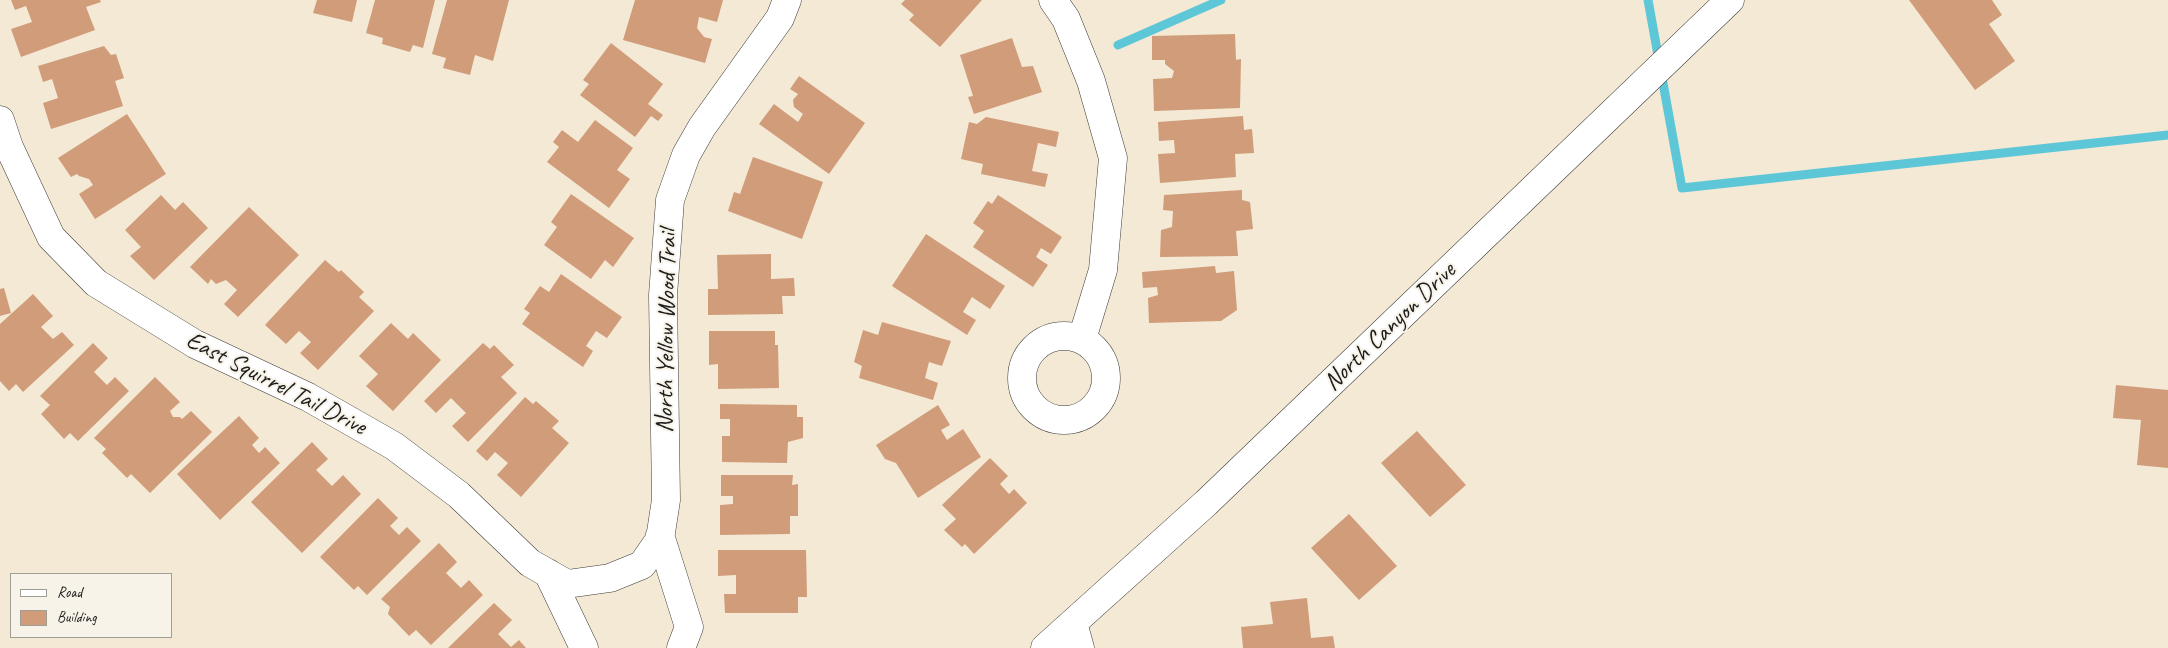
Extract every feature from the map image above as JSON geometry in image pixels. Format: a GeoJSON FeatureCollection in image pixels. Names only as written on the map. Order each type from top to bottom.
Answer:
{"type":"FeatureCollection","features":[{"type":"Feature","properties":{"kind":"street","name":"North Yellow Wood Trail"},"geometry":{"type":"LineString","coordinates":[[610,578],[642,565],[660,535],[666,500],[662,295],[670,200],[686,155],[698,134],[780,18],[787,0]]}},
{"type":"Feature","properties":{"kind":"street"},"geometry":{"type":"LineString","coordinates":[[1053,0],[1066,19],[1091,81],[1113,158],[1103,270],[1082,339]]}},
{"type":"Feature","properties":{"kind":"street","name":"North Canyon Drive"},"geometry":{"type":"LineString","coordinates":[[1045,648],[1076,636],[1206,503],[1730,0]]}},
{"type":"Feature","properties":{"kind":"street","name":"East Squirrel Tail Drive"},"geometry":{"type":"LineString","coordinates":[[0,120],[9,147],[51,237],[96,282],[195,344],[308,397],[394,446],[459,495],[530,563],[568,584],[610,578]]}},
{"type":"Feature","properties":{"kind":"street"},"geometry":{"type":"LineString","coordinates":[[660,535],[689,627],[681,648]]}},
{"type":"Feature","properties":{"kind":"street"},"geometry":{"type":"LineString","coordinates":[[548,572],[584,648]]}},
{"type":"Feature","properties":{"kind":"building"},"geometry":{"type":"Polygon","coordinates":[[[11,0],[100,0],[101,2],[86,7],[95,30],[21,57],[11,29],[32,22],[26,6],[15,10],[11,0]]]}},
{"type":"Feature","properties":{"kind":"building"},"geometry":{"type":"Polygon","coordinates":[[[317,0],[357,0],[352,22],[313,13],[317,0]]]}},
{"type":"Feature","properties":{"kind":"building"},"geometry":{"type":"Polygon","coordinates":[[[375,0],[435,0],[423,48],[413,45],[410,52],[382,44],[383,38],[366,33],[375,0]]]}},
{"type":"Feature","properties":{"kind":"building"},"geometry":{"type":"Polygon","coordinates":[[[447,0],[509,0],[493,61],[475,55],[470,75],[443,68],[446,58],[432,54],[447,0]]]}},
{"type":"Feature","properties":{"kind":"building"},"geometry":{"type":"Polygon","coordinates":[[[635,0],[723,0],[717,22],[699,17],[697,28],[704,37],[712,39],[705,63],[623,40],[635,0]]]}},
{"type":"Feature","properties":{"kind":"building"},"geometry":{"type":"Polygon","coordinates":[[[905,0],[982,0],[940,47],[909,20],[914,15],[901,4],[905,0]]]}},
{"type":"Feature","properties":{"kind":"building"},"geometry":{"type":"Polygon","coordinates":[[[1909,0],[1992,0],[2002,15],[1989,24],[2015,61],[1975,90],[1909,0]]]}},
{"type":"Feature","properties":{"kind":"building"},"geometry":{"type":"Polygon","coordinates":[[[1235,34],[1236,60],[1241,59],[1240,108],[1154,111],[1153,79],[1172,78],[1174,71],[1165,64],[1165,60],[1152,60],[1152,36],[1235,34]]]}},
{"type":"Feature","properties":{"kind":"building"},"geometry":{"type":"Polygon","coordinates":[[[1012,38],[1022,67],[1033,66],[1042,92],[974,114],[968,97],[973,96],[960,55],[1012,38]]]}},
{"type":"Feature","properties":{"kind":"building"},"geometry":{"type":"Polygon","coordinates":[[[611,43],[663,84],[648,104],[663,115],[658,121],[651,116],[635,137],[580,95],[589,84],[583,80],[611,43]]]}},
{"type":"Feature","properties":{"kind":"building"},"geometry":{"type":"Polygon","coordinates":[[[104,46],[111,55],[116,54],[124,78],[115,81],[123,106],[51,129],[43,103],[58,98],[52,79],[43,82],[38,66],[104,46]]]}},
{"type":"Feature","properties":{"kind":"building"},"geometry":{"type":"Polygon","coordinates":[[[799,76],[865,123],[829,174],[759,124],[774,104],[798,122],[803,114],[794,107],[793,100],[798,94],[790,89],[799,76]]]}},
{"type":"Feature","properties":{"kind":"building"},"geometry":{"type":"Polygon","coordinates":[[[127,114],[166,174],[95,219],[79,194],[93,185],[89,179],[77,174],[71,177],[58,158],[127,114]]]}},
{"type":"Feature","properties":{"kind":"building"},"geometry":{"type":"Polygon","coordinates":[[[1243,116],[1244,130],[1252,129],[1254,153],[1235,154],[1236,177],[1160,183],[1158,154],[1175,153],[1174,140],[1159,141],[1158,122],[1243,116]]]}},
{"type":"Feature","properties":{"kind":"building"},"geometry":{"type":"Polygon","coordinates":[[[986,117],[1059,132],[1056,147],[1038,143],[1032,171],[1048,174],[1045,187],[981,174],[983,164],[961,159],[969,122],[977,124],[986,117]]]}},
{"type":"Feature","properties":{"kind":"building"},"geometry":{"type":"Polygon","coordinates":[[[595,120],[633,148],[617,170],[630,179],[609,208],[547,162],[559,147],[553,142],[562,130],[578,142],[595,120]]]}},
{"type":"Feature","properties":{"kind":"building"},"geometry":{"type":"Polygon","coordinates":[[[753,157],[823,182],[802,239],[728,211],[734,192],[740,194],[753,157]]]}},
{"type":"Feature","properties":{"kind":"building"},"geometry":{"type":"Polygon","coordinates":[[[1242,190],[1242,200],[1250,202],[1253,229],[1236,231],[1238,256],[1160,257],[1161,230],[1172,227],[1173,211],[1163,210],[1164,195],[1242,190]]]}},
{"type":"Feature","properties":{"kind":"building"},"geometry":{"type":"Polygon","coordinates":[[[571,194],[634,238],[613,267],[605,260],[591,279],[544,245],[557,227],[551,222],[571,194]]]}},
{"type":"Feature","properties":{"kind":"building"},"geometry":{"type":"Polygon","coordinates":[[[161,195],[175,210],[183,202],[208,228],[154,280],[130,256],[141,247],[125,230],[161,195]]]}},
{"type":"Feature","properties":{"kind":"building"},"geometry":{"type":"Polygon","coordinates":[[[998,195],[1062,237],[1051,254],[1041,248],[1036,257],[1048,265],[1033,287],[973,247],[984,231],[973,223],[988,201],[992,204],[998,195]]]}},
{"type":"Feature","properties":{"kind":"building"},"geometry":{"type":"Polygon","coordinates":[[[249,207],[299,255],[238,317],[224,304],[237,290],[226,280],[216,284],[211,279],[208,284],[190,267],[249,207]]]}},
{"type":"Feature","properties":{"kind":"building"},"geometry":{"type":"Polygon","coordinates":[[[926,234],[1005,286],[990,309],[972,297],[963,312],[976,320],[967,335],[892,286],[926,234]]]}},
{"type":"Feature","properties":{"kind":"building"},"geometry":{"type":"Polygon","coordinates":[[[771,254],[771,279],[794,278],[795,296],[782,296],[783,314],[708,315],[708,289],[718,289],[717,255],[771,254]]]}},
{"type":"Feature","properties":{"kind":"building"},"geometry":{"type":"Polygon","coordinates":[[[325,260],[339,272],[341,270],[364,292],[359,297],[374,311],[318,370],[300,353],[311,342],[299,331],[286,344],[265,325],[325,260]]]}},
{"type":"Feature","properties":{"kind":"building"},"geometry":{"type":"Polygon","coordinates":[[[1215,266],[1216,273],[1234,271],[1237,310],[1221,321],[1149,323],[1148,298],[1158,295],[1157,287],[1143,288],[1142,272],[1215,266]]]}},
{"type":"Feature","properties":{"kind":"building"},"geometry":{"type":"Polygon","coordinates":[[[561,274],[622,317],[607,338],[596,331],[586,346],[593,351],[583,367],[522,324],[530,313],[524,309],[540,286],[549,292],[561,274]]]}},
{"type":"Feature","properties":{"kind":"building"},"geometry":{"type":"Polygon","coordinates":[[[4,288],[11,313],[0,316],[0,289],[4,288]]]}},
{"type":"Feature","properties":{"kind":"building"},"geometry":{"type":"Polygon","coordinates":[[[33,294],[53,316],[41,327],[53,339],[62,332],[74,345],[23,392],[16,384],[9,391],[0,381],[0,324],[33,294]]]}},
{"type":"Feature","properties":{"kind":"building"},"geometry":{"type":"Polygon","coordinates":[[[882,322],[951,341],[942,366],[929,362],[925,378],[938,383],[933,400],[859,378],[862,366],[854,362],[863,330],[878,335],[882,322]]]}},
{"type":"Feature","properties":{"kind":"building"},"geometry":{"type":"Polygon","coordinates":[[[391,323],[408,339],[413,333],[441,360],[393,411],[366,386],[378,374],[359,356],[391,323]]]}},
{"type":"Feature","properties":{"kind":"building"},"geometry":{"type":"Polygon","coordinates":[[[709,331],[775,331],[775,345],[778,345],[779,388],[718,389],[718,364],[709,365],[709,331]]]}},
{"type":"Feature","properties":{"kind":"building"},"geometry":{"type":"Polygon","coordinates":[[[93,343],[108,358],[94,372],[107,385],[115,377],[129,391],[78,441],[70,433],[64,439],[41,414],[50,405],[40,396],[93,343]]]}},
{"type":"Feature","properties":{"kind":"building"},"geometry":{"type":"Polygon","coordinates":[[[483,343],[490,349],[494,345],[514,365],[501,377],[517,393],[468,442],[452,426],[466,413],[451,398],[436,413],[424,401],[483,343]]]}},
{"type":"Feature","properties":{"kind":"building"},"geometry":{"type":"Polygon","coordinates":[[[155,377],[180,402],[170,411],[173,417],[180,417],[182,419],[191,411],[212,432],[150,493],[131,474],[127,478],[102,453],[106,449],[94,438],[155,377]]]}},
{"type":"Feature","properties":{"kind":"building"},"geometry":{"type":"Polygon","coordinates":[[[2116,385],[2168,390],[2168,468],[2137,465],[2141,420],[2113,418],[2116,385]]]}},
{"type":"Feature","properties":{"kind":"building"},"geometry":{"type":"Polygon","coordinates":[[[525,397],[533,404],[536,401],[559,421],[552,428],[569,443],[521,497],[497,475],[508,463],[495,452],[487,461],[476,451],[525,397]]]}},
{"type":"Feature","properties":{"kind":"building"},"geometry":{"type":"Polygon","coordinates":[[[720,404],[797,405],[797,417],[803,417],[803,438],[788,442],[787,463],[722,462],[722,436],[730,436],[730,419],[720,419],[720,404]]]}},
{"type":"Feature","properties":{"kind":"building"},"geometry":{"type":"Polygon","coordinates":[[[938,405],[950,425],[941,430],[947,440],[963,429],[981,457],[918,498],[896,463],[885,459],[876,445],[938,405]]]}},
{"type":"Feature","properties":{"kind":"building"},"geometry":{"type":"Polygon","coordinates":[[[239,416],[259,438],[252,445],[259,453],[265,447],[280,463],[220,520],[177,474],[239,416]]]}},
{"type":"Feature","properties":{"kind":"building"},"geometry":{"type":"Polygon","coordinates":[[[1417,431],[1466,485],[1430,517],[1381,463],[1417,431]]]}},
{"type":"Feature","properties":{"kind":"building"},"geometry":{"type":"Polygon","coordinates":[[[312,442],[328,459],[316,470],[332,486],[343,475],[361,494],[302,553],[251,502],[312,442]]]}},
{"type":"Feature","properties":{"kind":"building"},"geometry":{"type":"Polygon","coordinates":[[[990,458],[1008,476],[1000,484],[1009,494],[1014,489],[1027,503],[974,554],[965,544],[962,547],[944,530],[956,519],[942,505],[990,458]]]}},
{"type":"Feature","properties":{"kind":"building"},"geometry":{"type":"Polygon","coordinates":[[[721,475],[793,475],[792,485],[798,484],[798,516],[790,516],[790,534],[720,535],[720,505],[733,504],[733,496],[721,496],[721,475]]]}},
{"type":"Feature","properties":{"kind":"building"},"geometry":{"type":"Polygon","coordinates":[[[378,498],[398,518],[390,526],[399,535],[407,527],[421,541],[367,595],[358,586],[354,590],[320,557],[378,498]]]}},
{"type":"Feature","properties":{"kind":"building"},"geometry":{"type":"Polygon","coordinates":[[[1349,514],[1397,566],[1359,600],[1311,548],[1349,514]]]}},
{"type":"Feature","properties":{"kind":"building"},"geometry":{"type":"Polygon","coordinates":[[[439,543],[457,562],[446,573],[461,588],[469,580],[483,595],[431,645],[416,630],[409,636],[388,614],[390,607],[381,599],[439,543]]]}},
{"type":"Feature","properties":{"kind":"building"},"geometry":{"type":"Polygon","coordinates":[[[718,550],[806,550],[807,597],[798,597],[798,613],[725,613],[724,594],[736,594],[736,575],[718,576],[718,550]]]}},
{"type":"Feature","properties":{"kind":"building"},"geometry":{"type":"Polygon","coordinates":[[[1307,598],[1311,638],[1333,636],[1335,648],[1243,648],[1241,627],[1273,624],[1270,602],[1307,598]]]}},
{"type":"Feature","properties":{"kind":"building"},"geometry":{"type":"Polygon","coordinates":[[[494,603],[512,620],[498,634],[511,647],[519,640],[526,648],[448,648],[494,603]]]}},
{"type":"Feature","properties":{"kind":"waterway"},"geometry":{"type":"LineString","coordinates":[[1118,45],[1221,0]]}},
{"type":"Feature","properties":{"kind":"waterway"},"geometry":{"type":"LineString","coordinates":[[1648,0],[1682,188],[2168,135]]}}]}
